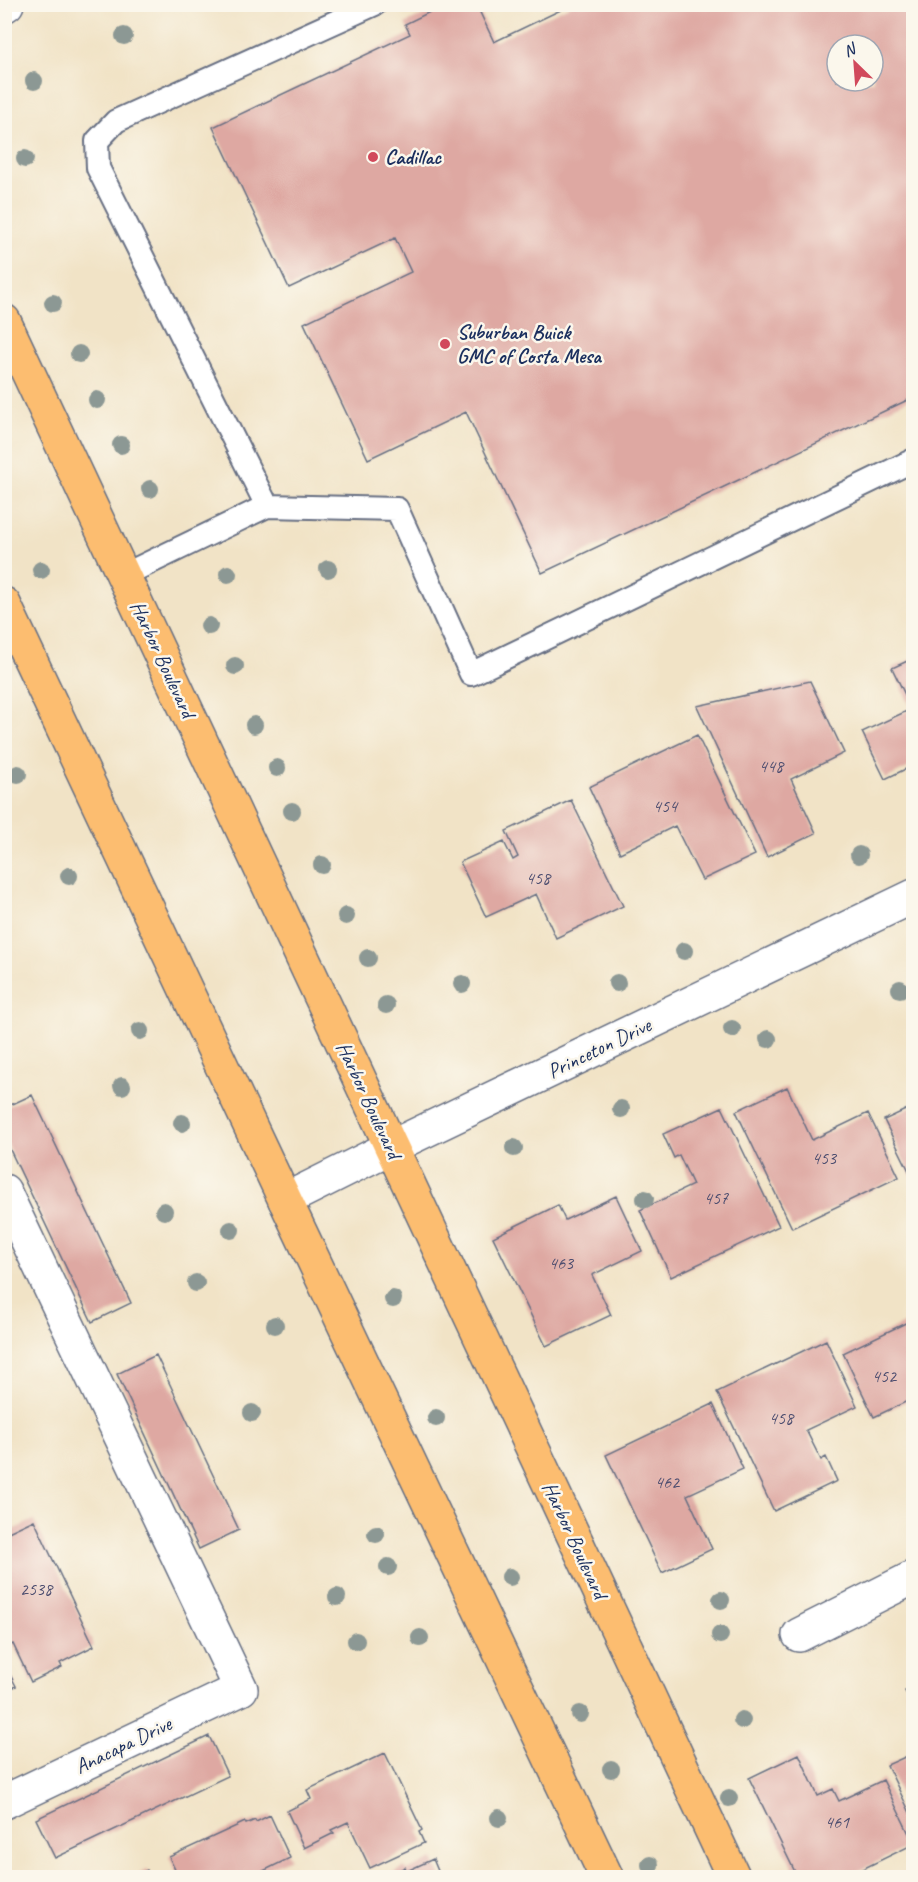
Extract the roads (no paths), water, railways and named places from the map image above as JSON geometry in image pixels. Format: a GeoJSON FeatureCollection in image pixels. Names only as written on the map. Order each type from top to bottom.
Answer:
{"type":"FeatureCollection","features":[{"type":"Feature","properties":{"kind":"main road","name":"Harbor Boulevard"},"geometry":{"type":"LineString","coordinates":[[4,321],[734,1878]]}},
{"type":"Feature","properties":{"kind":"main road"},"geometry":{"type":"LineString","coordinates":[[4,604],[607,1878]]}},
{"type":"Feature","properties":{"kind":"street","name":"Princeton Drive"},"geometry":{"type":"LineString","coordinates":[[285,1200],[914,896]]}},
{"type":"Feature","properties":{"kind":"street","name":"Anacapa Drive"},"geometry":{"type":"LineString","coordinates":[[4,1191],[241,1689],[4,1802]]}},
{"type":"Feature","properties":{"kind":"street"},"geometry":{"type":"LineString","coordinates":[[799,1635],[914,1577]]}},
{"type":"Feature","properties":{"kind":"lane"},"geometry":{"type":"LineString","coordinates":[[267,506],[98,168],[97,141],[116,121],[375,4]]}},
{"type":"Feature","properties":{"kind":"lane"},"geometry":{"type":"LineString","coordinates":[[124,575],[267,506],[397,510],[471,674],[914,460]]}},
{"type":"Feature","properties":{"kind":"place","name":"Cadillac"},"geometry":{"type":"Point","coordinates":[373,157]}},
{"type":"Feature","properties":{"kind":"place","name":"Suburban Buick GMC of Costa Mesa"},"geometry":{"type":"Point","coordinates":[445,344]}}]}
